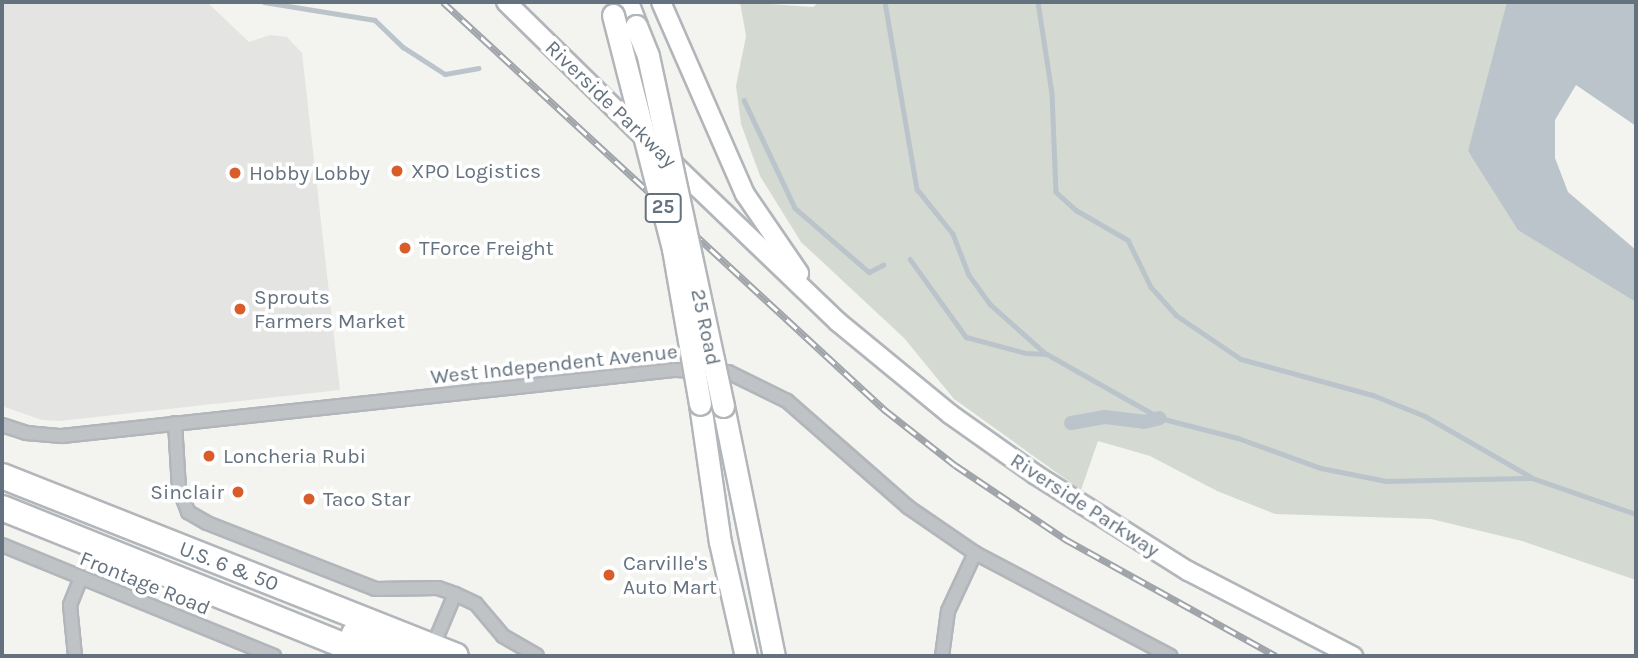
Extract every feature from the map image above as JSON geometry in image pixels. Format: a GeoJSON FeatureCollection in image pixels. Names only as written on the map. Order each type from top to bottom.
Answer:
{"type":"FeatureCollection","features":[{"type":"Feature","properties":{"kind":"highway","name":"U.S. 6 & 50"},"geometry":{"type":"LineString","coordinates":[[2,476],[456,656]]}},
{"type":"Feature","properties":{"kind":"highway","name":"U.S. 6 & 50"},"geometry":{"type":"LineString","coordinates":[[2,508],[370,656]]}},
{"type":"Feature","properties":{"kind":"highway"},"geometry":{"type":"LineString","coordinates":[[171,575],[269,598],[389,649],[417,652],[433,646]]}},
{"type":"Feature","properties":{"kind":"main road","name":"Riverside Parkway"},"geometry":{"type":"LineString","coordinates":[[506,2],[838,322],[950,414],[1115,526],[1243,601],[1353,656]]}},
{"type":"Feature","properties":{"kind":"main road","name":"Riverside Parkway"},"geometry":{"type":"LineString","coordinates":[[661,2],[745,194],[792,265],[838,322]]}},
{"type":"Feature","properties":{"kind":"main road","name":"25 Road"},"geometry":{"type":"LineString","coordinates":[[615,6],[636,26],[648,56],[774,656]]}},
{"type":"Feature","properties":{"kind":"main road","name":"25 Road"},"geometry":{"type":"LineString","coordinates":[[615,6],[673,249],[700,404],[720,542],[746,656]]}},
{"type":"Feature","properties":{"kind":"street","name":"West Independent Avenue"},"geometry":{"type":"LineString","coordinates":[[2,425],[43,436],[675,370],[728,372],[787,401],[893,495],[975,553],[1170,656]]}},
{"type":"Feature","properties":{"kind":"street"},"geometry":{"type":"LineString","coordinates":[[175,423],[179,488],[188,512],[207,523],[349,579],[396,592],[438,588],[455,594],[476,604],[503,636],[537,656]]}},
{"type":"Feature","properties":{"kind":"street","name":"Frontage Road"},"geometry":{"type":"LineString","coordinates":[[2,545],[274,656]]}},
{"type":"Feature","properties":{"kind":"street"},"geometry":{"type":"LineString","coordinates":[[942,656],[947,611],[975,553]]}},
{"type":"Feature","properties":{"kind":"street"},"geometry":{"type":"LineString","coordinates":[[75,656],[70,605],[81,578]]}},
{"type":"Feature","properties":{"kind":"street"},"geometry":{"type":"LineString","coordinates":[[433,646],[455,594]]}},
{"type":"Feature","properties":{"kind":"shaded area"},"geometry":{"type":"Polygon","coordinates":[[[2,2],[207,2],[249,42],[270,35],[287,37],[302,53],[340,390],[60,421],[42,420],[2,406],[2,2]]]}},
{"type":"Feature","properties":{"kind":"shaded area"},"geometry":{"type":"Polygon","coordinates":[[[740,2],[813,7],[819,2],[1508,2],[1468,152],[1636,302],[1636,580],[1522,541],[1431,519],[1275,514],[1217,491],[1150,456],[1098,441],[1081,490],[954,399],[904,338],[801,242],[760,176],[741,124],[736,86],[746,36],[740,2]]]}},
{"type":"Feature","properties":{"kind":"shaded area"},"geometry":{"type":"Polygon","coordinates":[[[1507,2],[1636,2],[1636,126],[1576,85],[1555,120],[1555,158],[1568,192],[1636,250],[1636,302],[1518,230],[1468,151],[1507,2]]]}},
{"type":"Feature","properties":{"kind":"waterway"},"geometry":{"type":"LineString","coordinates":[[264,2],[375,20],[403,47],[445,74],[478,68]]}},
{"type":"Feature","properties":{"kind":"waterway"},"geometry":{"type":"LineString","coordinates":[[885,2],[917,189],[953,234],[969,275],[991,305],[1045,353]]}},
{"type":"Feature","properties":{"kind":"waterway"},"geometry":{"type":"LineString","coordinates":[[1038,2],[1052,93],[1056,192],[1076,210],[1128,240],[1151,287],[1176,315],[1241,359],[1373,395],[1425,416],[1531,477]]}},
{"type":"Feature","properties":{"kind":"waterway"},"geometry":{"type":"LineString","coordinates":[[744,100],[795,208],[869,272],[883,265]]}},
{"type":"Feature","properties":{"kind":"waterway"},"geometry":{"type":"LineString","coordinates":[[910,259],[966,337],[1026,353],[1047,354],[1160,418],[1238,438],[1321,468],[1386,481],[1532,478],[1636,514]]}},
{"type":"Feature","properties":{"kind":"waterway"},"geometry":{"type":"LineString","coordinates":[[1071,423],[1105,417],[1144,422],[1160,418]]}},
{"type":"Feature","properties":{"kind":"railway"},"geometry":{"type":"LineString","coordinates":[[443,2],[885,410],[955,465],[1065,539],[1276,656]]}},
{"type":"Feature","properties":{"kind":"place","name":"XPO Logistics"},"geometry":{"type":"Point","coordinates":[397,171]}},
{"type":"Feature","properties":{"kind":"place","name":"Hobby Lobby"},"geometry":{"type":"Point","coordinates":[235,173]}},
{"type":"Feature","properties":{"kind":"place","name":"TForce Freight"},"geometry":{"type":"Point","coordinates":[405,248]}},
{"type":"Feature","properties":{"kind":"place","name":"Sprouts Farmers Market"},"geometry":{"type":"Point","coordinates":[240,309]}},
{"type":"Feature","properties":{"kind":"place","name":"Loncheria Rubi"},"geometry":{"type":"Point","coordinates":[209,456]}},
{"type":"Feature","properties":{"kind":"place","name":"Sinclair"},"geometry":{"type":"Point","coordinates":[238,492]}},
{"type":"Feature","properties":{"kind":"place","name":"Taco Star"},"geometry":{"type":"Point","coordinates":[309,499]}},
{"type":"Feature","properties":{"kind":"place","name":"Carville's Auto Mart"},"geometry":{"type":"Point","coordinates":[609,575]}}]}
